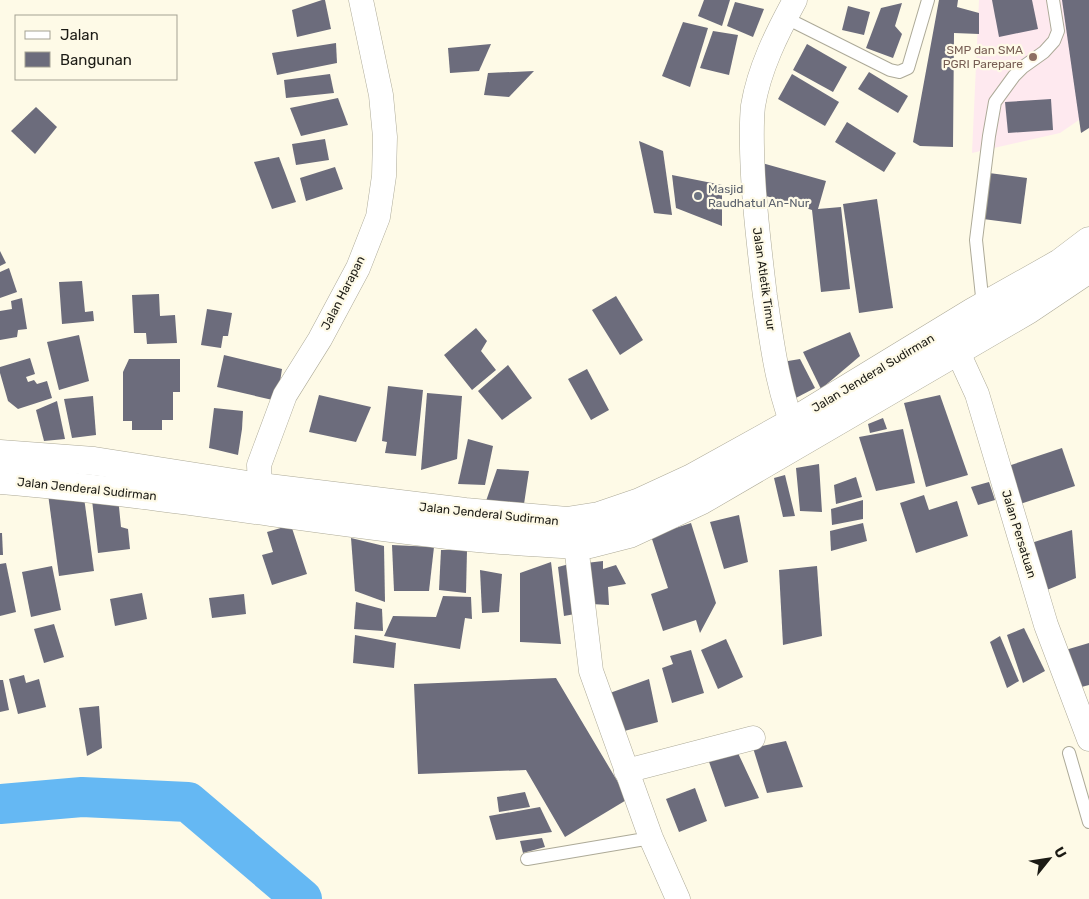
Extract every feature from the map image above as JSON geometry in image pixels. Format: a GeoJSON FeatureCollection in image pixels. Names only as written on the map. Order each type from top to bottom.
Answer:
{"type":"FeatureCollection","features":[{"type":"Feature","properties":{"kind":"main road","name":"Jalan Jenderal Sudirman"},"geometry":{"type":"LineString","coordinates":[[952,340],[984,306],[1060,263],[1089,241]]}},
{"type":"Feature","properties":{"kind":"main road","name":"Jalan Jenderal Sudirman"},"geometry":{"type":"LineString","coordinates":[[0,454],[94,461],[127,479],[448,535],[576,545],[612,539],[647,527],[702,500],[795,433],[952,340],[1028,310],[1089,269]]}},
{"type":"Feature","properties":{"kind":"main road","name":"Jalan Jenderal Sudirman"},"geometry":{"type":"LineString","coordinates":[[0,480],[127,479],[260,487],[465,512],[567,521],[599,516],[640,502],[795,433]]}},
{"type":"Feature","properties":{"kind":"street","name":"Jalan Harapan"},"geometry":{"type":"LineString","coordinates":[[260,487],[259,465],[285,395],[320,339],[358,268],[378,217],[384,176],[382,104],[361,0]]}},
{"type":"Feature","properties":{"kind":"street","name":"Jalan Atletik Timur"},"geometry":{"type":"LineString","coordinates":[[790,9],[770,50],[753,106],[753,161],[755,218],[769,320],[777,370],[795,433]]}},
{"type":"Feature","properties":{"kind":"street","name":"Jalan Persatuan"},"geometry":{"type":"LineString","coordinates":[[952,340],[977,394],[1046,625],[1089,739]]}},
{"type":"Feature","properties":{"kind":"street"},"geometry":{"type":"LineString","coordinates":[[576,545],[591,671],[651,838],[678,899]]}},
{"type":"Feature","properties":{"kind":"street"},"geometry":{"type":"LineString","coordinates":[[626,771],[753,738]]}},
{"type":"Feature","properties":{"kind":"lane"},"geometry":{"type":"LineString","coordinates":[[790,9],[890,70],[898,72],[908,68],[928,0]]}},
{"type":"Feature","properties":{"kind":"lane"},"geometry":{"type":"LineString","coordinates":[[984,306],[976,240],[995,102],[1014,76],[1044,52],[1054,41],[1058,31],[1053,0]]}},
{"type":"Feature","properties":{"kind":"lane"},"geometry":{"type":"LineString","coordinates":[[1069,753],[1089,822]]}},
{"type":"Feature","properties":{"kind":"lane"},"geometry":{"type":"LineString","coordinates":[[527,859],[651,838]]}},
{"type":"Feature","properties":{"kind":"shaded area","name":"SMP dan SMA PGRI Parepare"},"geometry":{"type":"Polygon","coordinates":[[[979,0],[1089,0],[1089,113],[1060,133],[972,153],[979,0]]]}},
{"type":"Feature","properties":{"kind":"building"},"geometry":{"type":"Polygon","coordinates":[[[325,0],[331,29],[297,37],[292,10],[325,0]]]}},
{"type":"Feature","properties":{"kind":"building"},"geometry":{"type":"Polygon","coordinates":[[[704,0],[730,0],[722,26],[698,16],[704,0]]]}},
{"type":"Feature","properties":{"kind":"building"},"geometry":{"type":"Polygon","coordinates":[[[939,0],[958,0],[957,7],[979,13],[979,34],[954,33],[953,147],[920,146],[913,142],[939,0]]]}},
{"type":"Feature","properties":{"kind":"building"},"geometry":{"type":"Polygon","coordinates":[[[992,0],[1032,0],[1038,29],[999,37],[992,0]]]}},
{"type":"Feature","properties":{"kind":"building"},"geometry":{"type":"Polygon","coordinates":[[[1062,0],[1089,0],[1089,128],[1081,133],[1062,0]]]}},
{"type":"Feature","properties":{"kind":"building"},"geometry":{"type":"Polygon","coordinates":[[[735,2],[764,9],[753,37],[727,26],[735,2]]]}},
{"type":"Feature","properties":{"kind":"building"},"geometry":{"type":"Polygon","coordinates":[[[902,3],[895,26],[902,34],[893,58],[866,48],[881,8],[902,3]]]}},
{"type":"Feature","properties":{"kind":"building"},"geometry":{"type":"Polygon","coordinates":[[[848,6],[870,12],[864,35],[842,30],[848,6]]]}},
{"type":"Feature","properties":{"kind":"building"},"geometry":{"type":"Polygon","coordinates":[[[683,22],[708,28],[690,87],[662,76],[683,22]]]}},
{"type":"Feature","properties":{"kind":"building"},"geometry":{"type":"Polygon","coordinates":[[[713,31],[738,35],[729,75],[700,68],[713,31]]]}},
{"type":"Feature","properties":{"kind":"building"},"geometry":{"type":"Polygon","coordinates":[[[336,43],[337,63],[277,75],[272,53],[336,43]]]}},
{"type":"Feature","properties":{"kind":"building"},"geometry":{"type":"Polygon","coordinates":[[[491,44],[479,71],[450,73],[448,48],[491,44]]]}},
{"type":"Feature","properties":{"kind":"building"},"geometry":{"type":"Polygon","coordinates":[[[807,44],[847,67],[833,92],[793,70],[807,44]]]}},
{"type":"Feature","properties":{"kind":"building"},"geometry":{"type":"Polygon","coordinates":[[[534,71],[509,97],[484,95],[488,73],[534,71]]]}},
{"type":"Feature","properties":{"kind":"building"},"geometry":{"type":"Polygon","coordinates":[[[869,72],[908,96],[898,113],[858,89],[869,72]]]}},
{"type":"Feature","properties":{"kind":"building"},"geometry":{"type":"Polygon","coordinates":[[[330,74],[334,93],[286,98],[284,80],[330,74]]]}},
{"type":"Feature","properties":{"kind":"building"},"geometry":{"type":"Polygon","coordinates":[[[792,74],[839,102],[825,126],[778,99],[792,74]]]}},
{"type":"Feature","properties":{"kind":"building"},"geometry":{"type":"Polygon","coordinates":[[[338,98],[348,125],[301,136],[290,108],[338,98]]]}},
{"type":"Feature","properties":{"kind":"building"},"geometry":{"type":"Polygon","coordinates":[[[1051,99],[1053,130],[1008,133],[1005,102],[1051,99]]]}},
{"type":"Feature","properties":{"kind":"building"},"geometry":{"type":"Polygon","coordinates":[[[36,107],[57,127],[35,154],[11,131],[36,107]]]}},
{"type":"Feature","properties":{"kind":"building"},"geometry":{"type":"Polygon","coordinates":[[[847,122],[896,153],[884,172],[835,142],[847,122]]]}},
{"type":"Feature","properties":{"kind":"building"},"geometry":{"type":"Polygon","coordinates":[[[325,139],[329,160],[296,165],[292,144],[325,139]]]}},
{"type":"Feature","properties":{"kind":"building"},"geometry":{"type":"Polygon","coordinates":[[[639,141],[663,151],[672,215],[654,213],[639,141]]]}},
{"type":"Feature","properties":{"kind":"building"},"geometry":{"type":"Polygon","coordinates":[[[279,157],[296,202],[272,209],[254,162],[279,157]]]}},
{"type":"Feature","properties":{"kind":"building"},"geometry":{"type":"Polygon","coordinates":[[[762,163],[826,181],[818,209],[841,207],[850,289],[821,292],[812,210],[756,193],[762,163]]]}},
{"type":"Feature","properties":{"kind":"building"},"geometry":{"type":"Polygon","coordinates":[[[335,167],[343,189],[306,201],[300,178],[335,167]]]}},
{"type":"Feature","properties":{"kind":"building"},"geometry":{"type":"Polygon","coordinates":[[[989,173],[1027,178],[1021,224],[983,219],[989,173]]]}},
{"type":"Feature","properties":{"kind":"building","name":"Masjid Raudhatul An-Nur"},"geometry":{"type":"Polygon","coordinates":[[[672,175],[722,185],[722,226],[676,208],[672,175]]]}},
{"type":"Feature","properties":{"kind":"building"},"geometry":{"type":"Polygon","coordinates":[[[877,199],[893,308],[859,313],[843,204],[877,199]]]}},
{"type":"Feature","properties":{"kind":"building"},"geometry":{"type":"Polygon","coordinates":[[[0,251],[6,263],[0,266],[0,251]]]}},
{"type":"Feature","properties":{"kind":"building"},"geometry":{"type":"Polygon","coordinates":[[[9,268],[17,292],[0,298],[0,272],[9,268]]]}},
{"type":"Feature","properties":{"kind":"building"},"geometry":{"type":"Polygon","coordinates":[[[82,281],[85,312],[93,311],[94,321],[62,324],[59,282],[82,281]]]}},
{"type":"Feature","properties":{"kind":"building"},"geometry":{"type":"Polygon","coordinates":[[[159,294],[160,316],[175,315],[177,343],[147,344],[146,333],[134,333],[132,295],[159,294]]]}},
{"type":"Feature","properties":{"kind":"building"},"geometry":{"type":"Polygon","coordinates":[[[616,296],[643,340],[620,355],[592,310],[616,296]]]}},
{"type":"Feature","properties":{"kind":"building"},"geometry":{"type":"Polygon","coordinates":[[[22,298],[27,329],[18,330],[17,337],[0,340],[0,311],[12,309],[11,301],[22,298]]]}},
{"type":"Feature","properties":{"kind":"building"},"geometry":{"type":"Polygon","coordinates":[[[207,309],[232,313],[228,336],[223,336],[221,348],[201,345],[207,309]]]}},
{"type":"Feature","properties":{"kind":"building"},"geometry":{"type":"Polygon","coordinates":[[[476,328],[487,341],[481,351],[496,370],[472,390],[444,355],[476,328]]]}},
{"type":"Feature","properties":{"kind":"building"},"geometry":{"type":"Polygon","coordinates":[[[850,332],[860,356],[821,389],[803,352],[850,332]]]}},
{"type":"Feature","properties":{"kind":"building"},"geometry":{"type":"Polygon","coordinates":[[[79,335],[89,381],[59,390],[47,342],[79,335]]]}},
{"type":"Feature","properties":{"kind":"building"},"geometry":{"type":"Polygon","coordinates":[[[224,355],[282,369],[277,401],[217,387],[224,355]]]}},
{"type":"Feature","properties":{"kind":"building"},"geometry":{"type":"Polygon","coordinates":[[[30,358],[35,374],[26,377],[28,382],[34,380],[37,384],[47,381],[52,398],[18,409],[8,401],[0,367],[30,358]]]}},
{"type":"Feature","properties":{"kind":"building"},"geometry":{"type":"Polygon","coordinates":[[[129,359],[180,359],[180,392],[173,392],[173,420],[162,420],[162,430],[132,430],[132,421],[123,421],[123,372],[129,359]]]}},
{"type":"Feature","properties":{"kind":"building"},"geometry":{"type":"Polygon","coordinates":[[[800,359],[815,388],[792,400],[782,362],[800,359]]]}},
{"type":"Feature","properties":{"kind":"building"},"geometry":{"type":"Polygon","coordinates":[[[508,365],[532,398],[502,420],[478,391],[508,365]]]}},
{"type":"Feature","properties":{"kind":"building"},"geometry":{"type":"Polygon","coordinates":[[[587,369],[609,410],[591,420],[568,379],[587,369]]]}},
{"type":"Feature","properties":{"kind":"building"},"geometry":{"type":"Polygon","coordinates":[[[388,386],[423,390],[416,456],[385,453],[387,442],[382,441],[388,386]]]}},
{"type":"Feature","properties":{"kind":"building"},"geometry":{"type":"Polygon","coordinates":[[[427,393],[462,396],[457,459],[421,470],[427,393]]]}},
{"type":"Feature","properties":{"kind":"building"},"geometry":{"type":"Polygon","coordinates":[[[319,395],[371,407],[356,442],[309,432],[319,395]]]}},
{"type":"Feature","properties":{"kind":"building"},"geometry":{"type":"Polygon","coordinates":[[[940,395],[968,475],[926,487],[904,403],[940,395]]]}},
{"type":"Feature","properties":{"kind":"building"},"geometry":{"type":"Polygon","coordinates":[[[93,396],[96,435],[72,438],[64,399],[93,396]]]}},
{"type":"Feature","properties":{"kind":"building"},"geometry":{"type":"Polygon","coordinates":[[[57,401],[65,439],[44,441],[36,410],[57,401]]]}},
{"type":"Feature","properties":{"kind":"building"},"geometry":{"type":"Polygon","coordinates":[[[214,408],[243,411],[238,455],[209,448],[214,408]]]}},
{"type":"Feature","properties":{"kind":"building"},"geometry":{"type":"Polygon","coordinates":[[[883,418],[887,429],[870,433],[868,424],[883,418]]]}},
{"type":"Feature","properties":{"kind":"building"},"geometry":{"type":"Polygon","coordinates":[[[903,429],[915,483],[876,491],[859,437],[903,429]]]}},
{"type":"Feature","properties":{"kind":"building"},"geometry":{"type":"Polygon","coordinates":[[[468,439],[493,446],[485,485],[458,484],[468,439]]]}},
{"type":"Feature","properties":{"kind":"building"},"geometry":{"type":"Polygon","coordinates":[[[1062,448],[1075,486],[1017,505],[1005,467],[1062,448]]]}},
{"type":"Feature","properties":{"kind":"building"},"geometry":{"type":"Polygon","coordinates":[[[819,464],[822,512],[800,511],[796,468],[819,464]]]}},
{"type":"Feature","properties":{"kind":"building"},"geometry":{"type":"Polygon","coordinates":[[[497,469],[529,471],[524,504],[486,501],[497,469]]]}},
{"type":"Feature","properties":{"kind":"building"},"geometry":{"type":"Polygon","coordinates":[[[785,475],[795,516],[783,517],[774,478],[785,475]]]}},
{"type":"Feature","properties":{"kind":"building"},"geometry":{"type":"Polygon","coordinates":[[[856,477],[862,497],[836,504],[834,485],[856,477]]]}},
{"type":"Feature","properties":{"kind":"building"},"geometry":{"type":"Polygon","coordinates":[[[989,482],[995,500],[978,505],[971,487],[989,482]]]}},
{"type":"Feature","properties":{"kind":"building"},"geometry":{"type":"Polygon","coordinates":[[[83,490],[94,571],[59,576],[48,494],[83,490]]]}},
{"type":"Feature","properties":{"kind":"building"},"geometry":{"type":"Polygon","coordinates":[[[924,495],[929,510],[957,501],[968,536],[916,553],[900,503],[924,495]]]}},
{"type":"Feature","properties":{"kind":"building"},"geometry":{"type":"Polygon","coordinates":[[[118,497],[121,527],[128,529],[130,549],[98,553],[92,500],[118,497]]]}},
{"type":"Feature","properties":{"kind":"building"},"geometry":{"type":"Polygon","coordinates":[[[863,500],[863,519],[832,525],[831,509],[863,500]]]}},
{"type":"Feature","properties":{"kind":"building"},"geometry":{"type":"Polygon","coordinates":[[[739,515],[748,562],[724,569],[710,522],[739,515]]]}},
{"type":"Feature","properties":{"kind":"building"},"geometry":{"type":"Polygon","coordinates":[[[691,523],[716,603],[700,633],[696,620],[663,631],[651,594],[668,588],[651,536],[691,523]]]}},
{"type":"Feature","properties":{"kind":"building"},"geometry":{"type":"Polygon","coordinates":[[[863,523],[867,541],[831,551],[830,531],[863,523]]]}},
{"type":"Feature","properties":{"kind":"building"},"geometry":{"type":"Polygon","coordinates":[[[291,525],[307,574],[272,585],[262,555],[273,552],[267,532],[291,525]]]}},
{"type":"Feature","properties":{"kind":"building"},"geometry":{"type":"Polygon","coordinates":[[[1072,530],[1076,578],[1042,592],[1028,544],[1072,530]]]}},
{"type":"Feature","properties":{"kind":"building"},"geometry":{"type":"Polygon","coordinates":[[[0,533],[2,533],[3,555],[0,555],[0,533]]]}},
{"type":"Feature","properties":{"kind":"building"},"geometry":{"type":"Polygon","coordinates":[[[351,538],[384,546],[385,602],[355,591],[351,538]]]}},
{"type":"Feature","properties":{"kind":"building"},"geometry":{"type":"Polygon","coordinates":[[[392,545],[434,547],[429,591],[394,591],[392,545]]]}},
{"type":"Feature","properties":{"kind":"building"},"geometry":{"type":"Polygon","coordinates":[[[441,550],[467,550],[466,593],[439,590],[441,550]]]}},
{"type":"Feature","properties":{"kind":"building"},"geometry":{"type":"Polygon","coordinates":[[[603,561],[603,569],[616,565],[626,584],[608,587],[609,605],[591,604],[586,563],[603,561]]]}},
{"type":"Feature","properties":{"kind":"building"},"geometry":{"type":"Polygon","coordinates":[[[551,562],[561,644],[520,642],[520,573],[551,562]]]}},
{"type":"Feature","properties":{"kind":"building"},"geometry":{"type":"Polygon","coordinates":[[[6,563],[16,612],[0,616],[0,564],[6,563]]]}},
{"type":"Feature","properties":{"kind":"building"},"geometry":{"type":"Polygon","coordinates":[[[573,563],[575,614],[564,616],[558,567],[573,563]]]}},
{"type":"Feature","properties":{"kind":"building"},"geometry":{"type":"Polygon","coordinates":[[[52,566],[61,610],[31,617],[22,572],[52,566]]]}},
{"type":"Feature","properties":{"kind":"building"},"geometry":{"type":"Polygon","coordinates":[[[817,566],[822,636],[783,645],[779,570],[817,566]]]}},
{"type":"Feature","properties":{"kind":"building"},"geometry":{"type":"Polygon","coordinates":[[[480,570],[502,574],[499,612],[482,613],[480,570]]]}},
{"type":"Feature","properties":{"kind":"building"},"geometry":{"type":"Polygon","coordinates":[[[142,593],[147,619],[115,626],[110,599],[142,593]]]}},
{"type":"Feature","properties":{"kind":"building"},"geometry":{"type":"Polygon","coordinates":[[[244,594],[246,614],[212,618],[209,598],[244,594]]]}},
{"type":"Feature","properties":{"kind":"building"},"geometry":{"type":"Polygon","coordinates":[[[443,596],[471,597],[472,619],[465,618],[460,649],[384,636],[393,616],[436,617],[443,596]]]}},
{"type":"Feature","properties":{"kind":"building"},"geometry":{"type":"Polygon","coordinates":[[[356,602],[382,609],[383,631],[354,629],[356,602]]]}},
{"type":"Feature","properties":{"kind":"building"},"geometry":{"type":"Polygon","coordinates":[[[54,624],[64,657],[44,663],[34,629],[54,624]]]}},
{"type":"Feature","properties":{"kind":"building"},"geometry":{"type":"Polygon","coordinates":[[[1024,628],[1045,671],[1023,683],[1007,635],[1024,628]]]}},
{"type":"Feature","properties":{"kind":"building"},"geometry":{"type":"Polygon","coordinates":[[[355,635],[396,643],[394,668],[353,663],[355,635]]]}},
{"type":"Feature","properties":{"kind":"building"},"geometry":{"type":"Polygon","coordinates":[[[1000,636],[1019,681],[1007,688],[990,642],[1000,636]]]}},
{"type":"Feature","properties":{"kind":"building"},"geometry":{"type":"Polygon","coordinates":[[[726,639],[743,677],[718,689],[701,650],[726,639]]]}},
{"type":"Feature","properties":{"kind":"building"},"geometry":{"type":"Polygon","coordinates":[[[1089,643],[1089,685],[1074,689],[1062,651],[1089,643]]]}},
{"type":"Feature","properties":{"kind":"building"},"geometry":{"type":"Polygon","coordinates":[[[691,650],[704,693],[672,703],[662,668],[673,664],[670,656],[691,650]]]}},
{"type":"Feature","properties":{"kind":"building"},"geometry":{"type":"Polygon","coordinates":[[[24,675],[26,683],[39,679],[46,707],[18,714],[9,679],[24,675]]]}},
{"type":"Feature","properties":{"kind":"building"},"geometry":{"type":"Polygon","coordinates":[[[556,678],[628,799],[565,837],[526,770],[418,774],[414,684],[556,678]]]}},
{"type":"Feature","properties":{"kind":"building"},"geometry":{"type":"Polygon","coordinates":[[[649,679],[658,722],[617,733],[607,694],[649,679]]]}},
{"type":"Feature","properties":{"kind":"building"},"geometry":{"type":"Polygon","coordinates":[[[0,680],[3,680],[9,710],[0,712],[0,680]]]}},
{"type":"Feature","properties":{"kind":"building"},"geometry":{"type":"Polygon","coordinates":[[[99,706],[102,748],[87,756],[79,708],[99,706]]]}},
{"type":"Feature","properties":{"kind":"building"},"geometry":{"type":"Polygon","coordinates":[[[786,741],[803,787],[767,793],[753,748],[786,741]]]}},
{"type":"Feature","properties":{"kind":"building"},"geometry":{"type":"Polygon","coordinates":[[[738,753],[759,798],[725,807],[708,759],[738,753]]]}},
{"type":"Feature","properties":{"kind":"building"},"geometry":{"type":"Polygon","coordinates":[[[695,788],[707,821],[679,832],[666,799],[695,788]]]}},
{"type":"Feature","properties":{"kind":"building"},"geometry":{"type":"Polygon","coordinates":[[[525,792],[530,807],[499,812],[497,797],[525,792]]]}},
{"type":"Feature","properties":{"kind":"building"},"geometry":{"type":"Polygon","coordinates":[[[540,807],[552,832],[496,840],[489,816],[540,807]]]}},
{"type":"Feature","properties":{"kind":"building"},"geometry":{"type":"Polygon","coordinates":[[[542,838],[545,847],[523,853],[520,841],[542,838]]]}},
{"type":"Feature","properties":{"kind":"waterway"},"geometry":{"type":"LineString","coordinates":[[0,804],[82,797],[188,802],[302,899]]}},
{"type":"Feature","properties":{"kind":"place","name":"SMP dan SMA PGRI Parepare"},"geometry":{"type":"Point","coordinates":[1033,57]}},
{"type":"Feature","properties":{"kind":"place","name":"Masjid Raudhatul An-Nur"},"geometry":{"type":"Point","coordinates":[698,196]}}]}
